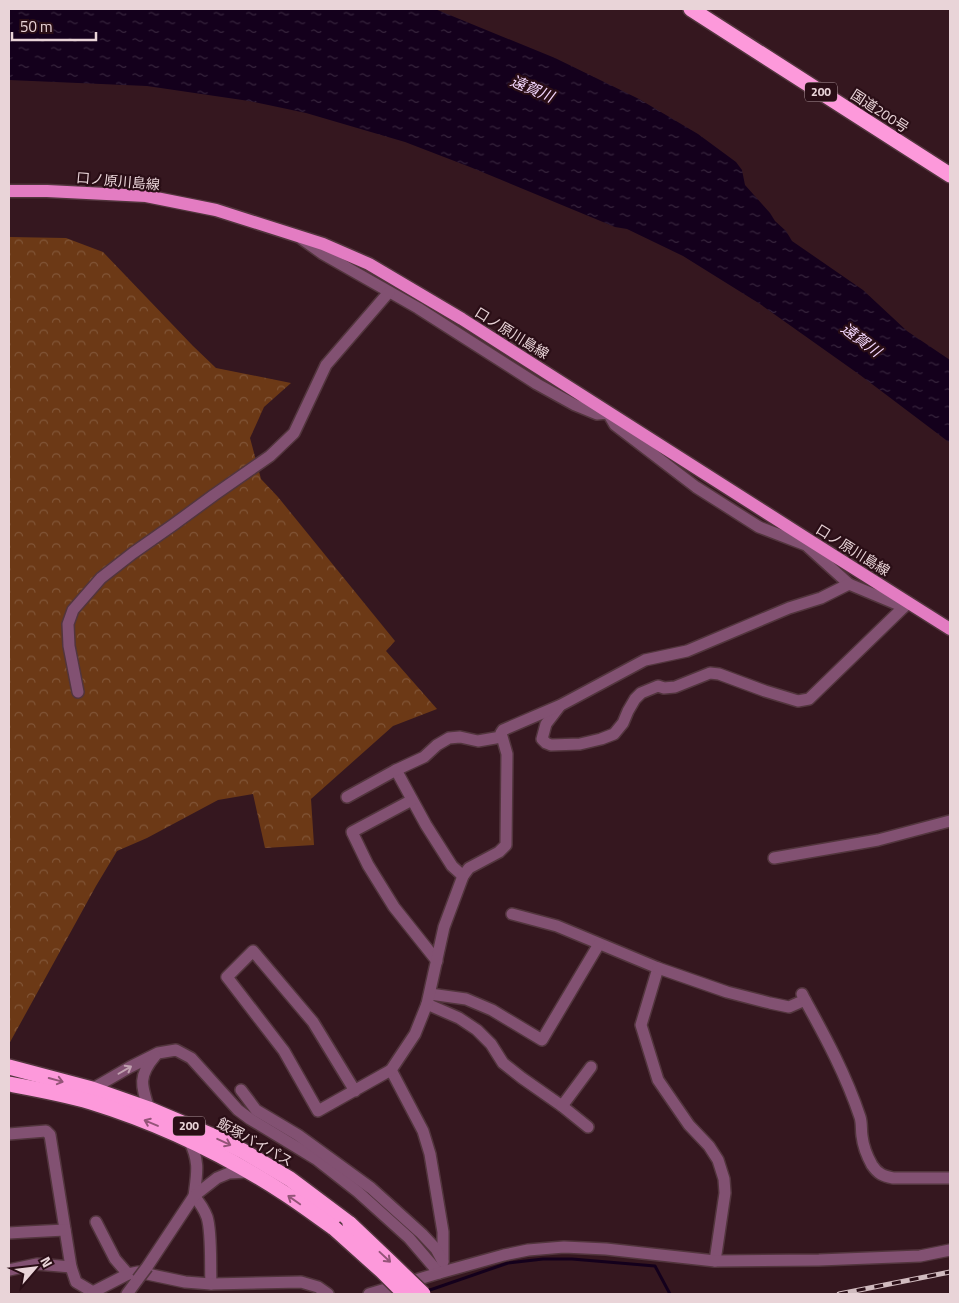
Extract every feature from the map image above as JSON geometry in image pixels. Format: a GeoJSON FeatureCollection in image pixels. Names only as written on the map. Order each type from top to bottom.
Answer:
{"type":"FeatureCollection","features":[{"type":"Feature","properties":{"kind":"highway","name":"国道200号"},"geometry":{"type":"LineString","coordinates":[[691,9],[950,175]]}},
{"type":"Feature","properties":{"kind":"highway","name":"飯塚バイパス"},"geometry":{"type":"LineString","coordinates":[[9,1067],[92,1090],[150,1109],[243,1151],[290,1179],[350,1224],[423,1294]]}},
{"type":"Feature","properties":{"kind":"highway","name":"200"},"geometry":{"type":"LineString","coordinates":[[9,1084],[89,1102],[143,1120],[189,1140],[284,1193],[334,1228],[405,1294]]}},
{"type":"Feature","properties":{"kind":"main road","name":"口ノ原川島線"},"geometry":{"type":"LineString","coordinates":[[9,192],[47,191],[146,196],[216,210],[323,244],[361,261],[479,329],[807,542],[849,565],[906,605],[950,629]]}},
{"type":"Feature","properties":{"kind":"street"},"geometry":{"type":"LineString","coordinates":[[298,236],[323,254],[418,308],[537,384],[575,405],[597,414],[608,413]]}},
{"type":"Feature","properties":{"kind":"street"},"geometry":{"type":"LineString","coordinates":[[78,692],[69,646],[68,624],[73,610],[102,578],[114,568],[270,456],[294,433],[326,366],[389,292]]}},
{"type":"Feature","properties":{"kind":"street"},"geometry":{"type":"LineString","coordinates":[[561,705],[546,724],[542,738],[546,744],[580,744],[614,734],[623,723],[634,699],[641,693],[652,687],[675,687],[710,673],[719,674],[798,701],[809,699],[906,605],[849,584],[807,542]]}},
{"type":"Feature","properties":{"kind":"street"},"geometry":{"type":"LineString","coordinates":[[355,1091],[313,1022],[253,951],[226,977],[284,1051],[318,1110],[355,1091],[391,1070],[415,1034],[428,999],[444,927],[463,876],[470,868],[499,852],[506,845],[507,754],[501,733],[561,705],[645,660],[687,651],[789,608],[822,598],[849,584]]}},
{"type":"Feature","properties":{"kind":"street"},"geometry":{"type":"LineString","coordinates":[[346,797],[424,757],[437,745],[449,738],[478,741],[501,736]]}},
{"type":"Feature","properties":{"kind":"street"},"geometry":{"type":"LineString","coordinates":[[396,770],[426,825],[452,866],[463,876]]}},
{"type":"Feature","properties":{"kind":"street"},"geometry":{"type":"LineString","coordinates":[[412,800],[352,832],[368,865],[394,907],[437,961]]}},
{"type":"Feature","properties":{"kind":"street"},"geometry":{"type":"LineString","coordinates":[[774,858],[878,840],[950,821]]}},
{"type":"Feature","properties":{"kind":"street"},"geometry":{"type":"LineString","coordinates":[[512,914],[557,926],[658,968],[727,992],[789,1007],[803,996],[834,1053],[844,1076],[860,1119],[862,1138],[867,1154],[878,1174],[893,1178],[950,1178]]}},
{"type":"Feature","properties":{"kind":"street"},"geometry":{"type":"LineString","coordinates":[[428,999],[466,999],[492,1010],[542,1040],[599,944]]}},
{"type":"Feature","properties":{"kind":"street"},"geometry":{"type":"LineString","coordinates":[[658,968],[641,1025],[658,1080],[689,1125],[709,1146],[718,1160],[724,1179],[725,1193],[715,1260]]}},
{"type":"Feature","properties":{"kind":"street"},"geometry":{"type":"LineString","coordinates":[[428,999],[477,1030],[491,1044],[503,1063],[588,1127]]}},
{"type":"Feature","properties":{"kind":"street"},"geometry":{"type":"LineString","coordinates":[[92,1090],[158,1053],[176,1050],[191,1058],[238,1110],[261,1126],[316,1158],[358,1192],[443,1269]]}},
{"type":"Feature","properties":{"kind":"street"},"geometry":{"type":"LineString","coordinates":[[150,1109],[143,1091],[142,1079],[146,1067],[158,1053]]}},
{"type":"Feature","properties":{"kind":"street"},"geometry":{"type":"LineString","coordinates":[[562,1106],[591,1067]]}},
{"type":"Feature","properties":{"kind":"street"},"geometry":{"type":"LineString","coordinates":[[391,1070],[423,1131],[430,1154],[442,1232],[443,1269]]}},
{"type":"Feature","properties":{"kind":"street"},"geometry":{"type":"LineString","coordinates":[[241,1090],[256,1110],[298,1135],[371,1188],[436,1249],[443,1269]]}},
{"type":"Feature","properties":{"kind":"street"},"geometry":{"type":"LineString","coordinates":[[9,1134],[46,1131],[50,1135],[71,1267],[76,1282],[93,1293],[133,1276],[147,1267],[194,1196],[217,1178],[229,1173],[248,1172]]}},
{"type":"Feature","properties":{"kind":"street"},"geometry":{"type":"LineString","coordinates":[[189,1140],[195,1151],[198,1168],[194,1196],[203,1207],[208,1218],[211,1284]]}},
{"type":"Feature","properties":{"kind":"street"},"geometry":{"type":"LineString","coordinates":[[96,1222],[115,1259],[133,1276]]}},
{"type":"Feature","properties":{"kind":"street"},"geometry":{"type":"LineString","coordinates":[[9,1234],[65,1230]]}},
{"type":"Feature","properties":{"kind":"street"},"geometry":{"type":"LineString","coordinates":[[369,1294],[443,1269],[528,1250],[564,1248],[606,1249],[715,1260],[819,1260],[920,1256],[950,1250]]}},
{"type":"Feature","properties":{"kind":"street"},"geometry":{"type":"LineString","coordinates":[[9,1270],[36,1264],[71,1267]]}},
{"type":"Feature","properties":{"kind":"street"},"geometry":{"type":"LineString","coordinates":[[127,1294],[133,1276],[138,1272],[185,1282],[211,1284],[301,1282],[328,1294]]}},
{"type":"Feature","properties":{"kind":"green space"},"geometry":{"type":"Polygon","coordinates":[[[9,237],[66,238],[103,252],[216,368],[291,383],[264,407],[250,438],[261,479],[278,497],[395,641],[386,651],[437,709],[393,726],[311,799],[314,845],[265,848],[253,794],[218,800],[147,838],[117,851],[9,1044],[9,237]]]}},
{"type":"Feature","properties":{"kind":"water","name":"遠賀川"},"geometry":{"type":"Polygon","coordinates":[[[9,9],[435,9],[555,58],[639,99],[698,134],[736,162],[742,170],[745,185],[775,221],[786,231],[792,241],[863,290],[907,331],[950,360],[950,443],[860,375],[760,304],[683,256],[627,229],[615,227],[470,167],[405,142],[306,113],[249,101],[147,86],[9,80],[9,9]]]}},
{"type":"Feature","properties":{"kind":"waterway"},"geometry":{"type":"LineString","coordinates":[[427,1291],[508,1263],[543,1259],[572,1259],[655,1266],[670,1294]]}},
{"type":"Feature","properties":{"kind":"railway"},"geometry":{"type":"LineString","coordinates":[[839,1294],[950,1272]]}}]}
